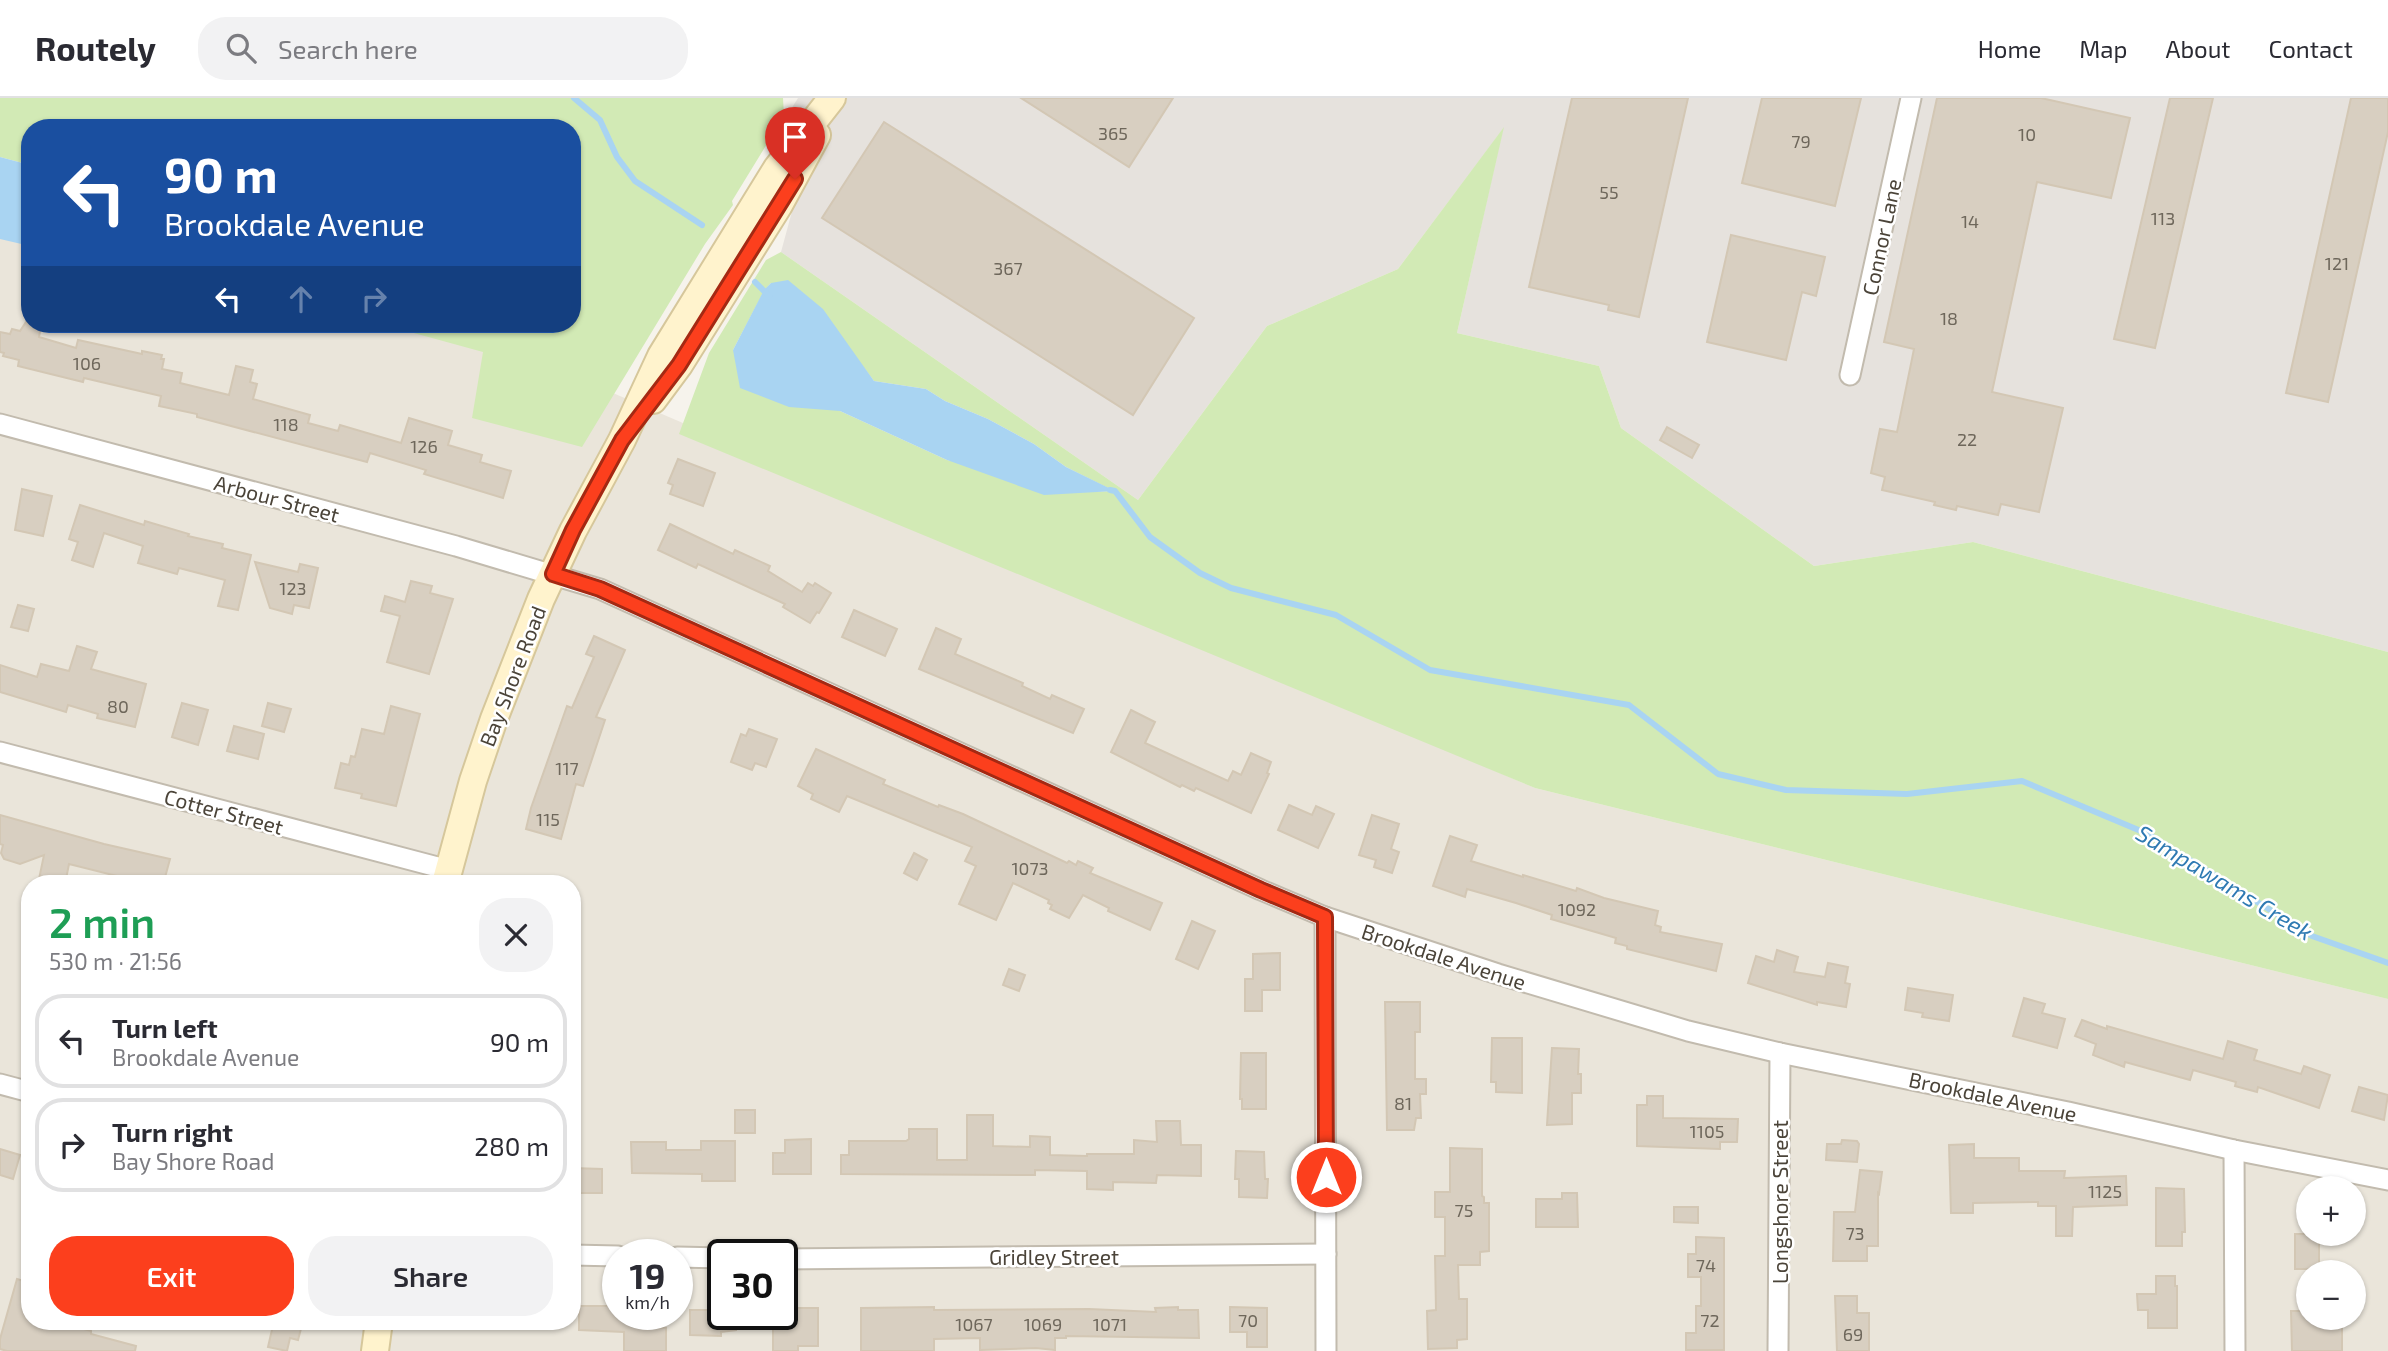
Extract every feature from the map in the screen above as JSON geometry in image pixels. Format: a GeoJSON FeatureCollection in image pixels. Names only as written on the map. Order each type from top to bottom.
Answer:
{"type":"FeatureCollection","features":[{"type":"Feature","properties":{"kind":"main road","name":"Bay Shore Road"},"geometry":{"type":"LineString","coordinates":[[448,875],[466,804],[494,719],[573,530],[622,440],[679,365],[785,196],[834,98]]}},
{"type":"Feature","properties":{"kind":"main road"},"geometry":{"type":"LineString","coordinates":[[375,1351],[378,1330]]}},
{"type":"Feature","properties":{"kind":"street","name":"Connor Lane"},"geometry":{"type":"LineString","coordinates":[[1850,375],[1911,98]]}},
{"type":"Feature","properties":{"kind":"street","name":"Arbour Street"},"geometry":{"type":"LineString","coordinates":[[0,424],[553,574]]}},
{"type":"Feature","properties":{"kind":"street","name":"Brookdale Avenue"},"geometry":{"type":"LineString","coordinates":[[553,574],[600,589],[1325,917],[1498,974],[1688,1031],[2234,1150],[2388,1180]]}},
{"type":"Feature","properties":{"kind":"street","name":"Cotter Street"},"geometry":{"type":"LineString","coordinates":[[0,752],[440,875]]}},
{"type":"Feature","properties":{"kind":"street"},"geometry":{"type":"LineString","coordinates":[[1325,917],[1326,1351]]}},
{"type":"Feature","properties":{"kind":"street","name":"Longshore Street"},"geometry":{"type":"LineString","coordinates":[[1778,1351],[1780,1053]]}},
{"type":"Feature","properties":{"kind":"street"},"geometry":{"type":"LineString","coordinates":[[0,1084],[21,1090]]}},
{"type":"Feature","properties":{"kind":"street"},"geometry":{"type":"LineString","coordinates":[[2234,1150],[2235,1351]]}},
{"type":"Feature","properties":{"kind":"street","name":"Gridley Street"},"geometry":{"type":"LineString","coordinates":[[798,1259],[1326,1254]]}},
{"type":"Feature","properties":{"kind":"street"},"geometry":{"type":"LineString","coordinates":[[581,1255],[602,1256]]}},
{"type":"Feature","properties":{"kind":"shaded area"},"geometry":{"type":"Polygon","coordinates":[[[798,98],[2388,98],[2388,652],[1973,542],[1814,566],[1621,428],[1599,366],[1457,333],[1503,129],[1398,269],[1267,326],[1138,500],[781,252],[804,167],[788,114],[798,98]]]}},
{"type":"Feature","properties":{"kind":"shaded area"},"geometry":{"type":"Polygon","coordinates":[[[0,210],[21,215],[21,333],[473,333],[1535,788],[2388,999],[2388,1351],[0,1351],[0,210]]]}},
{"type":"Feature","properties":{"kind":"green space"},"geometry":{"type":"Polygon","coordinates":[[[0,98],[783,98],[784,116],[732,201],[733,205],[705,244],[582,447],[472,418],[483,352],[414,333],[581,333],[581,119],[21,119],[21,163],[0,157],[0,98]]]}},
{"type":"Feature","properties":{"kind":"green space"},"geometry":{"type":"Polygon","coordinates":[[[1504,127],[1457,333],[1599,366],[1621,428],[1814,566],[1973,542],[2388,652],[2388,999],[1535,788],[679,434],[709,353],[766,260],[781,252],[1138,500],[1267,326],[1398,269],[1504,127]],[[771,283],[764,291],[733,350],[840,411],[947,460],[1088,492],[1114,491],[1066,467],[1034,444],[988,419],[945,401],[926,389],[874,381],[852,352],[771,283]]]}},
{"type":"Feature","properties":{"kind":"water"},"geometry":{"type":"Polygon","coordinates":[[[0,157],[21,163],[21,244],[0,239],[0,157]]]}},
{"type":"Feature","properties":{"kind":"water"},"geometry":{"type":"Polygon","coordinates":[[[788,280],[823,309],[874,381],[926,389],[945,401],[988,419],[1034,444],[1066,467],[1115,491],[1044,495],[947,460],[840,411],[789,407],[740,388],[733,350],[764,290],[771,283],[788,280]]]}},
{"type":"Feature","properties":{"kind":"building"},"geometry":{"type":"Polygon","coordinates":[[[1021,98],[1173,98],[1129,167],[1021,98]]]}},
{"type":"Feature","properties":{"kind":"building"},"geometry":{"type":"Polygon","coordinates":[[[1572,98],[1688,98],[1639,317],[1608,310],[1609,305],[1529,287],[1572,98]]]}},
{"type":"Feature","properties":{"kind":"building"},"geometry":{"type":"Polygon","coordinates":[[[1762,98],[1861,98],[1835,206],[1742,183],[1762,98]]]}},
{"type":"Feature","properties":{"kind":"building"},"geometry":{"type":"Polygon","coordinates":[[[1937,98],[2041,98],[2130,118],[2111,198],[2037,182],[1992,392],[2063,408],[2039,512],[2001,504],[1998,515],[1957,506],[1956,510],[1934,505],[1935,502],[1882,490],[1885,477],[1871,473],[1880,429],[1897,432],[1914,349],[1884,342],[1937,98]]]}},
{"type":"Feature","properties":{"kind":"building"},"geometry":{"type":"Polygon","coordinates":[[[2170,98],[2213,98],[2155,348],[2114,339],[2170,98]]]}},
{"type":"Feature","properties":{"kind":"building"},"geometry":{"type":"Polygon","coordinates":[[[2351,98],[2388,98],[2388,132],[2328,402],[2286,393],[2351,98]]]}},
{"type":"Feature","properties":{"kind":"building"},"geometry":{"type":"Polygon","coordinates":[[[884,122],[1194,318],[1133,415],[822,218],[884,122]]]}},
{"type":"Feature","properties":{"kind":"building"},"geometry":{"type":"Polygon","coordinates":[[[1731,235],[1825,257],[1816,296],[1802,292],[1786,360],[1707,342],[1731,235]]]}},
{"type":"Feature","properties":{"kind":"building"},"geometry":{"type":"Polygon","coordinates":[[[12,329],[40,333],[39,337],[76,348],[78,340],[142,354],[142,351],[162,355],[162,369],[182,373],[180,383],[229,395],[236,366],[253,370],[250,382],[257,384],[253,399],[310,415],[308,423],[338,431],[340,425],[401,443],[409,418],[452,431],[448,445],[482,455],[480,462],[511,471],[503,498],[424,474],[426,470],[370,453],[367,462],[197,417],[197,414],[159,406],[161,396],[84,378],[83,382],[18,366],[19,360],[3,356],[4,353],[0,352],[0,332],[10,334],[12,329]]]}},
{"type":"Feature","properties":{"kind":"building"},"geometry":{"type":"Polygon","coordinates":[[[1667,427],[1699,445],[1692,458],[1660,440],[1667,427]]]}},
{"type":"Feature","properties":{"kind":"building"},"geometry":{"type":"Polygon","coordinates":[[[678,459],[715,473],[703,506],[670,494],[673,485],[668,483],[678,459]]]}},
{"type":"Feature","properties":{"kind":"building"},"geometry":{"type":"Polygon","coordinates":[[[22,489],[52,496],[43,536],[15,530],[22,489]]]}},
{"type":"Feature","properties":{"kind":"building"},"geometry":{"type":"Polygon","coordinates":[[[80,505],[144,525],[145,521],[189,534],[188,536],[223,544],[222,548],[251,555],[238,610],[218,606],[225,580],[179,568],[177,574],[138,563],[143,546],[104,533],[93,567],[72,560],[78,542],[69,539],[80,505]]]}},
{"type":"Feature","properties":{"kind":"building"},"geometry":{"type":"Polygon","coordinates":[[[670,524],[733,554],[735,550],[770,566],[768,571],[802,592],[808,583],[813,586],[815,583],[831,593],[810,623],[783,607],[785,604],[698,564],[696,568],[658,550],[670,524]]]}},
{"type":"Feature","properties":{"kind":"building"},"geometry":{"type":"Polygon","coordinates":[[[255,562],[298,572],[300,564],[318,568],[309,608],[294,605],[292,614],[270,608],[255,562]]]}},
{"type":"Feature","properties":{"kind":"building"},"geometry":{"type":"Polygon","coordinates":[[[411,581],[432,586],[430,593],[453,599],[429,674],[387,662],[400,616],[381,611],[385,596],[405,602],[411,581]]]}},
{"type":"Feature","properties":{"kind":"building"},"geometry":{"type":"Polygon","coordinates":[[[18,605],[34,609],[28,631],[11,627],[18,605]]]}},
{"type":"Feature","properties":{"kind":"building"},"geometry":{"type":"Polygon","coordinates":[[[854,610],[897,629],[885,656],[842,637],[854,610]]]}},
{"type":"Feature","properties":{"kind":"building"},"geometry":{"type":"Polygon","coordinates":[[[936,628],[961,639],[955,654],[1023,683],[1022,686],[1050,699],[1052,695],[1084,709],[1073,733],[919,669],[936,628]]]}},
{"type":"Feature","properties":{"kind":"building"},"geometry":{"type":"Polygon","coordinates":[[[594,636],[625,650],[596,717],[605,720],[583,786],[576,784],[561,839],[526,829],[567,706],[572,708],[594,657],[586,654],[594,636]]]}},
{"type":"Feature","properties":{"kind":"building"},"geometry":{"type":"Polygon","coordinates":[[[77,646],[97,652],[91,669],[146,684],[135,727],[97,718],[98,714],[68,705],[66,712],[0,692],[0,665],[37,677],[41,664],[69,671],[77,646]]]}},
{"type":"Feature","properties":{"kind":"building"},"geometry":{"type":"Polygon","coordinates":[[[182,703],[208,710],[198,745],[172,737],[182,703]]]}},
{"type":"Feature","properties":{"kind":"building"},"geometry":{"type":"Polygon","coordinates":[[[268,703],[291,709],[284,732],[262,726],[268,703]]]}},
{"type":"Feature","properties":{"kind":"building"},"geometry":{"type":"Polygon","coordinates":[[[391,706],[420,714],[396,806],[361,798],[362,794],[335,788],[341,763],[349,765],[351,756],[355,757],[362,729],[384,734],[391,706]]]}},
{"type":"Feature","properties":{"kind":"building"},"geometry":{"type":"Polygon","coordinates":[[[1131,710],[1155,722],[1145,743],[1228,781],[1233,771],[1241,775],[1251,753],[1271,762],[1267,773],[1269,774],[1251,813],[1196,788],[1194,791],[1182,785],[1180,787],[1111,752],[1131,710]]]}},
{"type":"Feature","properties":{"kind":"building"},"geometry":{"type":"Polygon","coordinates":[[[234,726],[264,734],[258,759],[227,751],[234,726]]]}},
{"type":"Feature","properties":{"kind":"building"},"geometry":{"type":"Polygon","coordinates":[[[749,729],[777,739],[766,767],[755,763],[752,770],[731,762],[741,734],[746,736],[749,729]]]}},
{"type":"Feature","properties":{"kind":"building"},"geometry":{"type":"Polygon","coordinates":[[[816,749],[885,780],[883,784],[938,807],[939,805],[963,814],[1067,863],[1069,861],[1076,865],[1078,861],[1093,868],[1090,873],[1162,903],[1150,930],[1108,911],[1109,908],[1083,895],[1069,918],[1050,909],[1052,905],[1048,903],[1049,900],[1013,883],[996,920],[959,904],[976,866],[965,861],[972,847],[847,796],[839,812],[811,799],[813,794],[798,786],[816,749]]]}},
{"type":"Feature","properties":{"kind":"building"},"geometry":{"type":"Polygon","coordinates":[[[1289,805],[1312,815],[1316,806],[1334,814],[1318,848],[1278,830],[1289,805]]]}},
{"type":"Feature","properties":{"kind":"building"},"geometry":{"type":"Polygon","coordinates":[[[0,815],[170,859],[166,875],[113,875],[69,864],[67,875],[40,875],[44,855],[20,864],[4,859],[1,853],[3,845],[0,844],[0,815]]]}},
{"type":"Feature","properties":{"kind":"building"},"geometry":{"type":"Polygon","coordinates":[[[1372,815],[1399,824],[1391,849],[1399,852],[1392,873],[1374,867],[1376,860],[1359,855],[1372,815]]]}},
{"type":"Feature","properties":{"kind":"building"},"geometry":{"type":"Polygon","coordinates":[[[1450,836],[1477,845],[1471,861],[1658,911],[1655,925],[1661,927],[1660,932],[1722,944],[1716,971],[1627,949],[1627,946],[1615,943],[1616,938],[1551,919],[1552,915],[1516,903],[1467,889],[1465,897],[1433,886],[1450,836]]]}},
{"type":"Feature","properties":{"kind":"building"},"geometry":{"type":"Polygon","coordinates":[[[914,853],[927,860],[917,880],[904,873],[914,853]]]}},
{"type":"Feature","properties":{"kind":"building"},"geometry":{"type":"Polygon","coordinates":[[[1192,921],[1215,931],[1198,969],[1176,959],[1192,921]]]}},
{"type":"Feature","properties":{"kind":"building"},"geometry":{"type":"Polygon","coordinates":[[[1777,950],[1798,957],[1794,972],[1825,977],[1828,963],[1848,967],[1845,983],[1850,984],[1846,1007],[1817,1002],[1817,1005],[1748,983],[1756,956],[1774,962],[1777,950]]]}},
{"type":"Feature","properties":{"kind":"building"},"geometry":{"type":"Polygon","coordinates":[[[1280,953],[1280,990],[1262,990],[1262,1011],[1245,1011],[1245,979],[1253,979],[1253,954],[1280,953]]]}},
{"type":"Feature","properties":{"kind":"building"},"geometry":{"type":"Polygon","coordinates":[[[1009,969],[1025,975],[1019,991],[1003,985],[1009,969]]]}},
{"type":"Feature","properties":{"kind":"building"},"geometry":{"type":"Polygon","coordinates":[[[1908,988],[1953,995],[1949,1021],[1922,1017],[1923,1013],[1905,1010],[1908,988]]]}},
{"type":"Feature","properties":{"kind":"building"},"geometry":{"type":"Polygon","coordinates":[[[2024,998],[2045,1004],[2042,1013],[2065,1019],[2057,1048],[2013,1036],[2024,998]]]}},
{"type":"Feature","properties":{"kind":"building"},"geometry":{"type":"Polygon","coordinates":[[[1385,1002],[1420,1002],[1420,1032],[1415,1032],[1415,1079],[1426,1079],[1426,1094],[1420,1094],[1421,1118],[1416,1118],[1414,1130],[1387,1130],[1385,1002]]]}},
{"type":"Feature","properties":{"kind":"building"},"geometry":{"type":"Polygon","coordinates":[[[2082,1020],[2223,1059],[2228,1041],[2257,1050],[2254,1060],[2301,1074],[2304,1066],[2330,1075],[2319,1108],[2258,1087],[2257,1092],[2235,1086],[2236,1082],[2193,1070],[2190,1080],[2125,1062],[2124,1067],[2093,1055],[2096,1044],[2075,1036],[2082,1020]]]}},
{"type":"Feature","properties":{"kind":"building"},"geometry":{"type":"Polygon","coordinates":[[[1492,1038],[1522,1038],[1522,1093],[1496,1092],[1496,1082],[1491,1082],[1492,1038]]]}},
{"type":"Feature","properties":{"kind":"building"},"geometry":{"type":"Polygon","coordinates":[[[1552,1048],[1579,1049],[1578,1074],[1581,1074],[1581,1093],[1572,1093],[1572,1124],[1547,1125],[1552,1048]]]}},
{"type":"Feature","properties":{"kind":"building"},"geometry":{"type":"Polygon","coordinates":[[[1241,1053],[1266,1053],[1266,1109],[1242,1109],[1241,1053]]]}},
{"type":"Feature","properties":{"kind":"building"},"geometry":{"type":"Polygon","coordinates":[[[2359,1087],[2388,1095],[2384,1120],[2352,1111],[2359,1087]]]}},
{"type":"Feature","properties":{"kind":"building"},"geometry":{"type":"Polygon","coordinates":[[[1647,1096],[1663,1096],[1663,1118],[1738,1119],[1737,1142],[1720,1142],[1720,1149],[1637,1146],[1637,1105],[1647,1105],[1647,1096]]]}},
{"type":"Feature","properties":{"kind":"building"},"geometry":{"type":"Polygon","coordinates":[[[735,1110],[755,1110],[755,1133],[735,1133],[735,1110]]]}},
{"type":"Feature","properties":{"kind":"building"},"geometry":{"type":"Polygon","coordinates":[[[967,1115],[993,1115],[993,1146],[1030,1147],[1030,1136],[1050,1137],[1050,1155],[1134,1154],[1134,1140],[1157,1142],[1156,1121],[1180,1121],[1181,1145],[1201,1145],[1201,1176],[1157,1175],[1156,1183],[1113,1182],[1113,1190],[1087,1189],[1087,1171],[1035,1170],[1035,1175],[841,1174],[841,1155],[849,1155],[849,1141],[906,1141],[909,1139],[909,1129],[937,1129],[937,1160],[967,1160],[967,1115]]]}},
{"type":"Feature","properties":{"kind":"building"},"geometry":{"type":"Polygon","coordinates":[[[811,1139],[811,1174],[773,1174],[773,1153],[785,1153],[785,1140],[811,1139]]]}},
{"type":"Feature","properties":{"kind":"building"},"geometry":{"type":"Polygon","coordinates":[[[1842,1140],[1857,1141],[1857,1162],[1826,1160],[1827,1144],[1841,1144],[1842,1140]]]}},
{"type":"Feature","properties":{"kind":"building"},"geometry":{"type":"Polygon","coordinates":[[[701,1141],[735,1141],[735,1181],[702,1181],[702,1174],[632,1173],[631,1142],[666,1142],[666,1150],[701,1150],[701,1141]]]}},
{"type":"Feature","properties":{"kind":"building"},"geometry":{"type":"Polygon","coordinates":[[[1974,1144],[1974,1158],[2019,1158],[2019,1171],[2065,1171],[2064,1178],[2126,1176],[2127,1205],[2073,1207],[2072,1236],[2056,1236],[2056,1206],[2038,1206],[2038,1202],[1973,1203],[1973,1213],[1951,1213],[1949,1145],[1974,1144]]]}},
{"type":"Feature","properties":{"kind":"building"},"geometry":{"type":"Polygon","coordinates":[[[1450,1148],[1482,1149],[1482,1196],[1484,1203],[1489,1203],[1489,1251],[1480,1252],[1480,1265],[1458,1265],[1459,1299],[1467,1299],[1467,1339],[1457,1340],[1457,1348],[1428,1349],[1427,1311],[1436,1310],[1435,1256],[1445,1256],[1445,1217],[1435,1217],[1435,1192],[1450,1192],[1450,1148]]]}},
{"type":"Feature","properties":{"kind":"building"},"geometry":{"type":"Polygon","coordinates":[[[0,1149],[20,1155],[13,1179],[0,1175],[0,1149]]]}},
{"type":"Feature","properties":{"kind":"building"},"geometry":{"type":"Polygon","coordinates":[[[1236,1151],[1264,1152],[1265,1179],[1268,1179],[1267,1198],[1239,1197],[1239,1179],[1235,1179],[1236,1151]]]}},
{"type":"Feature","properties":{"kind":"building"},"geometry":{"type":"Polygon","coordinates":[[[581,1168],[602,1169],[602,1193],[581,1193],[581,1168]]]}},
{"type":"Feature","properties":{"kind":"building"},"geometry":{"type":"Polygon","coordinates":[[[1860,1170],[1882,1172],[1878,1193],[1878,1246],[1867,1246],[1867,1261],[1833,1261],[1834,1212],[1855,1212],[1860,1170]]]}},
{"type":"Feature","properties":{"kind":"building"},"geometry":{"type":"Polygon","coordinates":[[[2156,1188],[2184,1189],[2185,1232],[2182,1232],[2182,1246],[2156,1246],[2156,1188]]]}},
{"type":"Feature","properties":{"kind":"building"},"geometry":{"type":"Polygon","coordinates":[[[1562,1193],[1577,1193],[1578,1227],[1536,1227],[1536,1199],[1562,1199],[1562,1193]]]}},
{"type":"Feature","properties":{"kind":"building"},"geometry":{"type":"Polygon","coordinates":[[[1674,1207],[1698,1207],[1698,1223],[1674,1222],[1674,1207]]]}},
{"type":"Feature","properties":{"kind":"building"},"geometry":{"type":"Polygon","coordinates":[[[2296,1234],[2296,1246],[2319,1246],[2319,1260],[2296,1260],[2295,1269],[2296,1234]]]}},
{"type":"Feature","properties":{"kind":"building"},"geometry":{"type":"Polygon","coordinates":[[[1696,1237],[1724,1238],[1724,1350],[1686,1350],[1686,1333],[1696,1333],[1696,1306],[1701,1306],[1701,1277],[1688,1277],[1688,1254],[1696,1254],[1696,1237]]]}},
{"type":"Feature","properties":{"kind":"building"},"geometry":{"type":"Polygon","coordinates":[[[2156,1276],[2175,1276],[2177,1328],[2148,1328],[2148,1310],[2138,1310],[2137,1294],[2156,1294],[2156,1276]]]}},
{"type":"Feature","properties":{"kind":"building"},"geometry":{"type":"Polygon","coordinates":[[[17,1279],[21,1280],[21,1330],[88,1330],[91,1334],[136,1346],[135,1351],[7,1351],[0,1349],[0,1339],[17,1279]]]}},
{"type":"Feature","properties":{"kind":"building"},"geometry":{"type":"Polygon","coordinates":[[[1835,1296],[1857,1296],[1857,1313],[1869,1313],[1869,1351],[1837,1351],[1835,1296]]]}},
{"type":"Feature","properties":{"kind":"building"},"geometry":{"type":"Polygon","coordinates":[[[581,1306],[602,1306],[602,1330],[666,1330],[666,1351],[624,1351],[624,1332],[579,1330],[581,1306]]]}},
{"type":"Feature","properties":{"kind":"building"},"geometry":{"type":"Polygon","coordinates":[[[934,1307],[934,1310],[1089,1309],[1156,1312],[1155,1308],[1178,1307],[1178,1310],[1198,1310],[1199,1338],[1066,1336],[1055,1338],[1055,1350],[980,1350],[980,1338],[934,1339],[934,1351],[861,1351],[861,1308],[934,1307]]]}},
{"type":"Feature","properties":{"kind":"building"},"geometry":{"type":"Polygon","coordinates":[[[1230,1307],[1267,1308],[1267,1347],[1247,1347],[1247,1332],[1230,1332],[1230,1307]]]}},
{"type":"Feature","properties":{"kind":"building"},"geometry":{"type":"Polygon","coordinates":[[[798,1308],[818,1308],[818,1346],[798,1346],[798,1351],[773,1351],[773,1330],[798,1330],[798,1308]]]}},
{"type":"Feature","properties":{"kind":"building"},"geometry":{"type":"Polygon","coordinates":[[[693,1310],[707,1310],[707,1330],[736,1330],[721,1332],[721,1336],[690,1335],[690,1330],[693,1330],[693,1310]]]}},
{"type":"Feature","properties":{"kind":"building"},"geometry":{"type":"Polygon","coordinates":[[[2291,1311],[2296,1311],[2296,1330],[2342,1330],[2342,1351],[2292,1351],[2291,1311]]]}},
{"type":"Feature","properties":{"kind":"building"},"geometry":{"type":"Polygon","coordinates":[[[272,1330],[301,1330],[298,1340],[290,1338],[287,1351],[268,1347],[272,1330]]]}},
{"type":"Feature","properties":{"kind":"waterway","name":"Sampawams Creek"},"geometry":{"type":"LineString","coordinates":[[574,98],[600,120],[617,157],[635,181],[702,225]]}},
{"type":"Feature","properties":{"kind":"waterway","name":"Sampawams Creek"},"geometry":{"type":"LineString","coordinates":[[755,282],[769,296]]}},
{"type":"Feature","properties":{"kind":"waterway","name":"Sampawams Creek"},"geometry":{"type":"LineString","coordinates":[[1110,490],[1115,491],[1150,537],[1200,573],[1231,588],[1336,615],[1430,670],[1629,705],[1718,774],[1786,790],[1907,794],[2022,781],[2148,834],[2312,936],[2388,963]]}},
{"type":"Feature","properties":{"kind":"route"},"geometry":{"type":"LineString","coordinates":[[795,179],[679,365],[622,440],[573,530],[553,574],[600,589],[1325,917],[1326,1177]]}}]}
